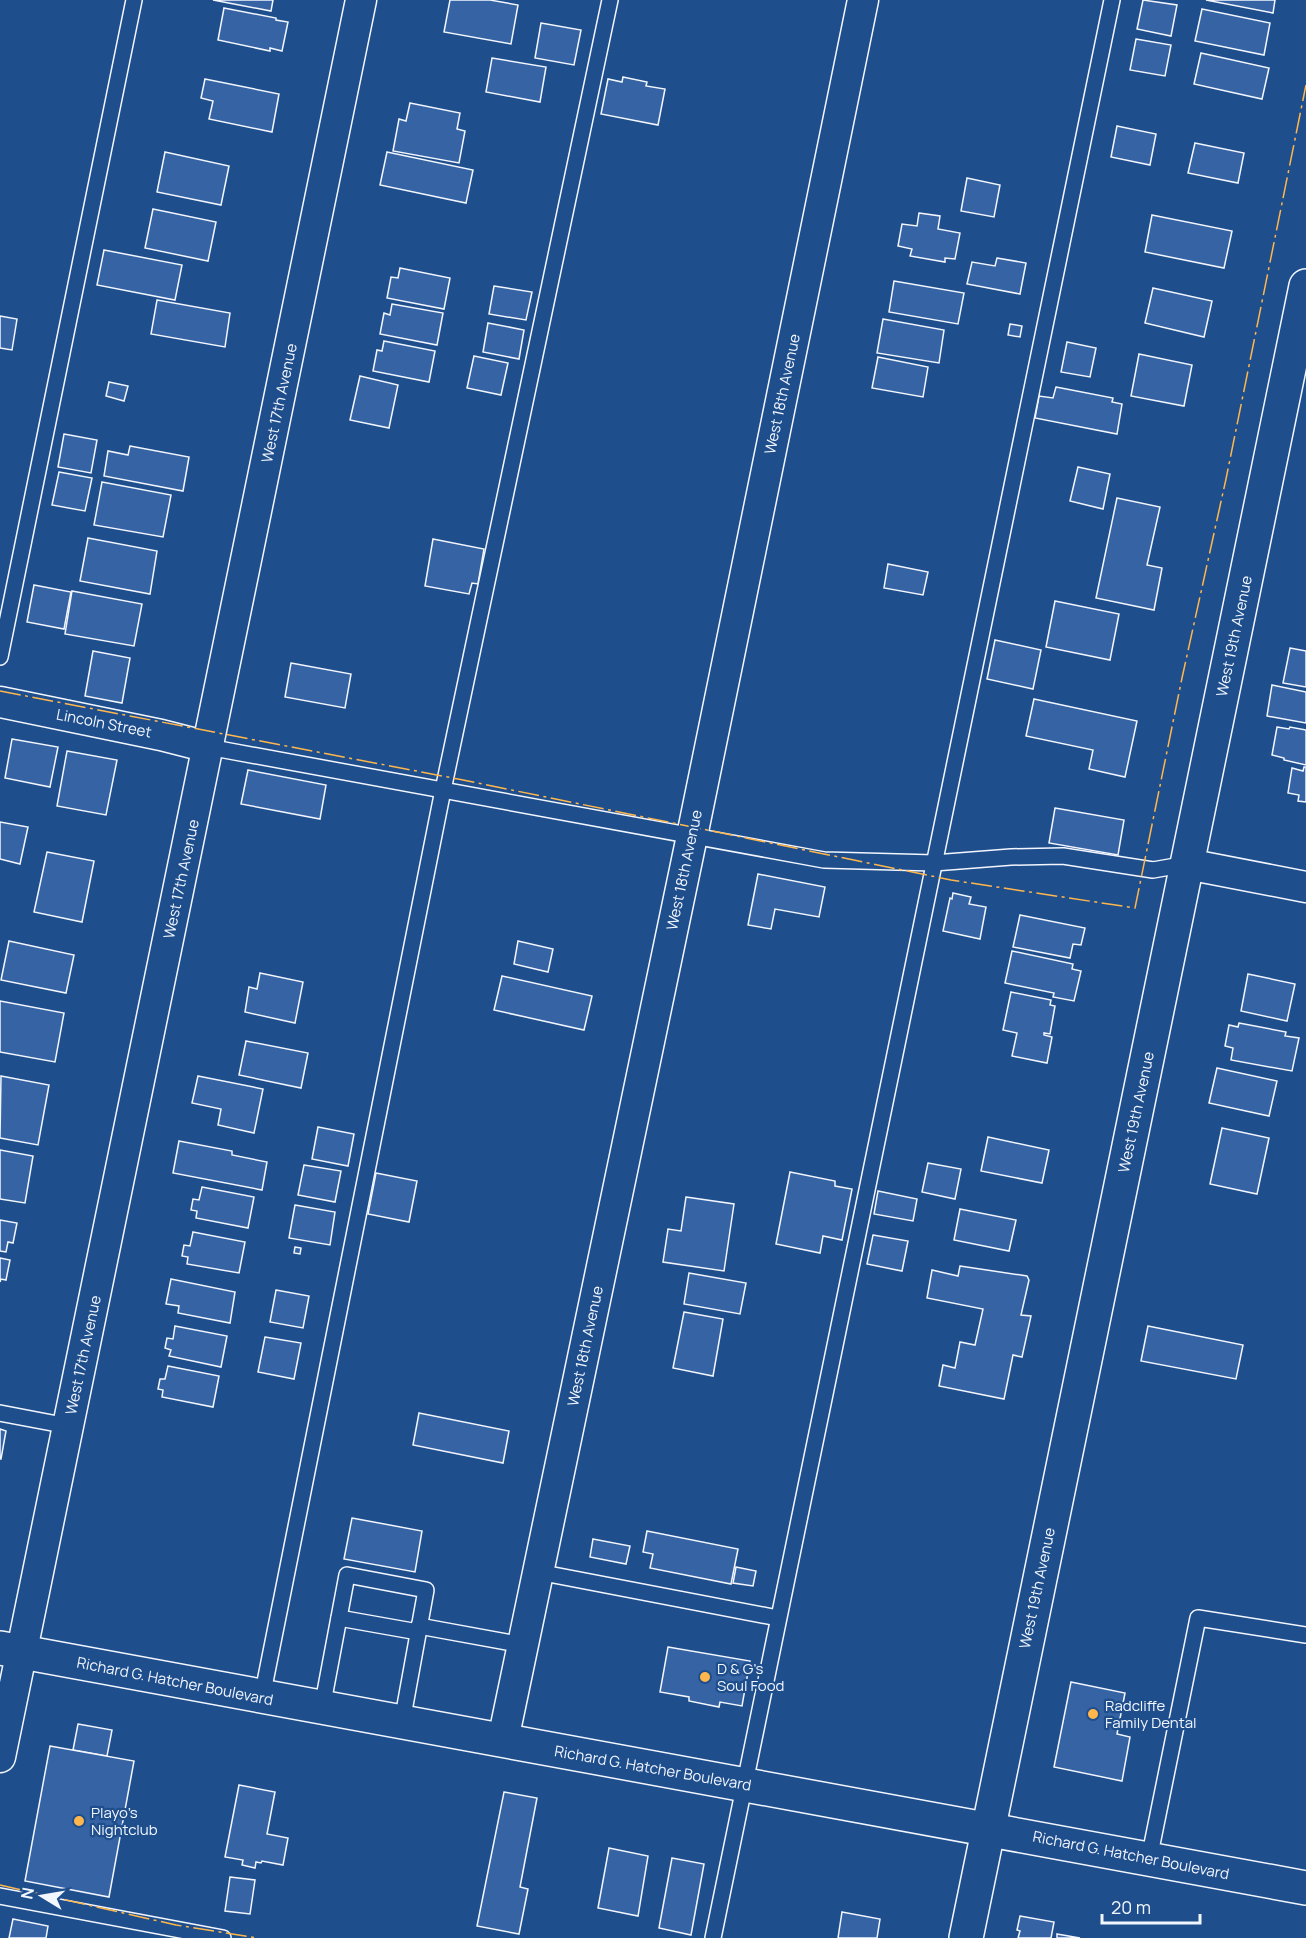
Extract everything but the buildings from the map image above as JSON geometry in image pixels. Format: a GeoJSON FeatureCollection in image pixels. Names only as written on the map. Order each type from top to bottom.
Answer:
{"type":"FeatureCollection","features":[{"type":"Feature","properties":{"kind":"street","name":"West 17th Avenue"},"geometry":{"type":"LineString","coordinates":[[0,1757],[11,1650],[68,1426],[361,0]]}},
{"type":"Feature","properties":{"kind":"street","name":"West 18th Avenue"},"geometry":{"type":"LineString","coordinates":[[503,1740],[692,836],[863,0]]}},
{"type":"Feature","properties":{"kind":"street","name":"West 19th Avenue"},"geometry":{"type":"LineString","coordinates":[[966,1938],[1306,286]]}},
{"type":"Feature","properties":{"kind":"street","name":"Lincoln Street"},"geometry":{"type":"LineString","coordinates":[[0,702],[208,747]]}},
{"type":"Feature","properties":{"kind":"street"},"geometry":{"type":"LineString","coordinates":[[1187,864],[1306,887]]}},
{"type":"Feature","properties":{"kind":"street","name":"Richard G. Hatcher Boulevard"},"geometry":{"type":"LineString","coordinates":[[11,1650],[1306,1888]]}},
{"type":"Feature","properties":{"kind":"lane"},"geometry":{"type":"LineString","coordinates":[[0,657],[134,0]]}},
{"type":"Feature","properties":{"kind":"lane"},"geometry":{"type":"LineString","coordinates":[[262,1697],[443,790],[610,0]]}},
{"type":"Feature","properties":{"kind":"lane"},"geometry":{"type":"LineString","coordinates":[[713,1938],[1112,0]]}},
{"type":"Feature","properties":{"kind":"lane"},"geometry":{"type":"LineString","coordinates":[[208,747],[825,860],[934,862],[1063,856],[1153,870],[1187,864]]}},
{"type":"Feature","properties":{"kind":"lane"},"geometry":{"type":"LineString","coordinates":[[0,1413],[68,1426]]}},
{"type":"Feature","properties":{"kind":"lane"},"geometry":{"type":"LineString","coordinates":[[538,1572],[778,1618]]}},
{"type":"Feature","properties":{"kind":"lane"},"geometry":{"type":"LineString","coordinates":[[322,1708],[347,1575],[426,1590],[402,1722]]}},
{"type":"Feature","properties":{"kind":"lane"},"geometry":{"type":"LineString","coordinates":[[339,1618],[523,1645]]}},
{"type":"Feature","properties":{"kind":"lane"},"geometry":{"type":"LineString","coordinates":[[1149,1859],[1198,1618],[1306,1635]]}},
{"type":"Feature","properties":{"kind":"lane"},"geometry":{"type":"LineString","coordinates":[[0,1896],[223,1938]]}},
{"type":"Feature","properties":{"kind":"power"},"geometry":{"type":"LineString","coordinates":[[0,691],[458,779],[951,880],[1135,908],[1226,479],[1306,85]]}},
{"type":"Feature","properties":{"kind":"power"},"geometry":{"type":"LineString","coordinates":[[0,1885],[176,1925],[257,1938]]}},
{"type":"Feature","properties":{"kind":"place","name":"D & G's Soul Food"},"geometry":{"type":"Point","coordinates":[705,1677]}},
{"type":"Feature","properties":{"kind":"place","name":"Radcliffe Family Dental"},"geometry":{"type":"Point","coordinates":[1093,1714]}},
{"type":"Feature","properties":{"kind":"place","name":"Playo’s Nightclub"},"geometry":{"type":"Point","coordinates":[79,1821]}}]}
